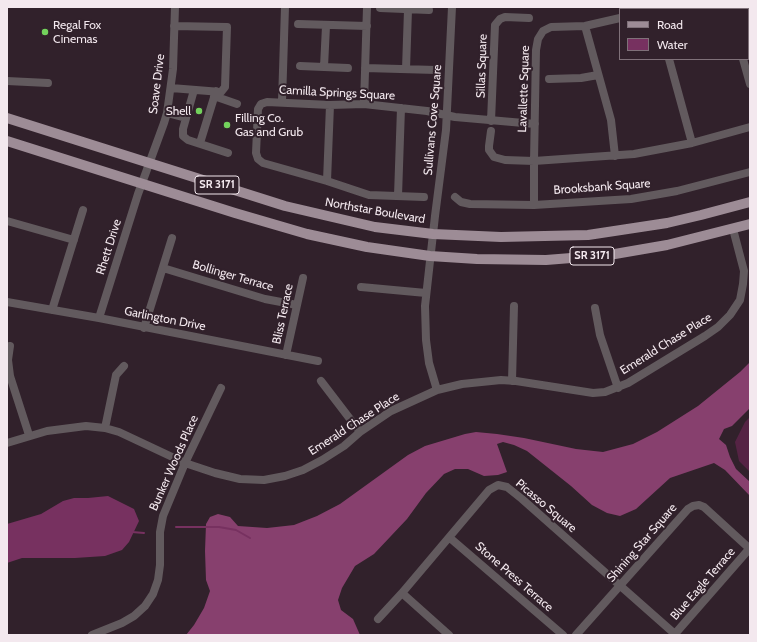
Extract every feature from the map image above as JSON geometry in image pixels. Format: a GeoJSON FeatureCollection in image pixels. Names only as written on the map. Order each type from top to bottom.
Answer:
{"type":"FeatureCollection","features":[{"type":"Feature","properties":{"kind":"main road","name":"Northstar Boulevard"},"geometry":{"type":"LineString","coordinates":[[7,118],[150,163],[211,184],[285,206],[375,227],[433,234],[501,238],[588,235],[667,223],[750,202]]}},
{"type":"Feature","properties":{"kind":"main road","name":"SR 3171"},"geometry":{"type":"LineString","coordinates":[[7,142],[307,234],[361,246],[430,256],[477,259],[546,260],[601,255],[667,245],[750,224]]}},
{"type":"Feature","properties":{"kind":"street","name":"Soave Drive"},"geometry":{"type":"LineString","coordinates":[[142,184],[167,113],[172,88],[175,7]]}},
{"type":"Feature","properties":{"kind":"street"},"geometry":{"type":"LineString","coordinates":[[282,102],[285,7]]}},
{"type":"Feature","properties":{"kind":"street"},"geometry":{"type":"LineString","coordinates":[[364,104],[367,7]]}},
{"type":"Feature","properties":{"kind":"street","name":"Sullivans Cove Square"},"geometry":{"type":"LineString","coordinates":[[437,390],[429,363],[426,340],[426,293],[447,115],[452,7]]}},
{"type":"Feature","properties":{"kind":"street"},"geometry":{"type":"LineString","coordinates":[[380,8],[429,10]]}},
{"type":"Feature","properties":{"kind":"street"},"geometry":{"type":"LineString","coordinates":[[406,69],[408,10]]}},
{"type":"Feature","properties":{"kind":"street","name":"Sillas Square"},"geometry":{"type":"LineString","coordinates":[[491,121],[495,25],[500,19],[505,17],[529,18]]}},
{"type":"Feature","properties":{"kind":"street","name":"Lavallette Square"},"geometry":{"type":"LineString","coordinates":[[534,204],[536,50],[538,39],[543,31],[551,28],[559,26],[585,26],[619,18]]}},
{"type":"Feature","properties":{"kind":"street"},"geometry":{"type":"LineString","coordinates":[[298,24],[367,26]]}},
{"type":"Feature","properties":{"kind":"street"},"geometry":{"type":"LineString","coordinates":[[174,26],[227,27],[225,87],[222,92],[215,94]]}},
{"type":"Feature","properties":{"kind":"street"},"geometry":{"type":"LineString","coordinates":[[324,67],[326,26]]}},
{"type":"Feature","properties":{"kind":"street"},"geometry":{"type":"LineString","coordinates":[[585,26],[611,120],[615,156]]}},
{"type":"Feature","properties":{"kind":"street"},"geometry":{"type":"LineString","coordinates":[[669,60],[692,143]]}},
{"type":"Feature","properties":{"kind":"street"},"geometry":{"type":"LineString","coordinates":[[743,60],[750,84]]}},
{"type":"Feature","properties":{"kind":"street"},"geometry":{"type":"LineString","coordinates":[[300,66],[348,68]]}},
{"type":"Feature","properties":{"kind":"street"},"geometry":{"type":"LineString","coordinates":[[366,68],[436,70]]}},
{"type":"Feature","properties":{"kind":"street"},"geometry":{"type":"LineString","coordinates":[[549,79],[581,78],[598,75]]}},
{"type":"Feature","properties":{"kind":"street"},"geometry":{"type":"LineString","coordinates":[[7,81],[48,83]]}},
{"type":"Feature","properties":{"kind":"street"},"geometry":{"type":"LineString","coordinates":[[172,88],[215,94],[237,104]]}},
{"type":"Feature","properties":{"kind":"street"},"geometry":{"type":"LineString","coordinates":[[194,90],[182,132],[183,136],[188,140],[228,153]]}},
{"type":"Feature","properties":{"kind":"street"},"geometry":{"type":"LineString","coordinates":[[200,143],[215,94]]}},
{"type":"Feature","properties":{"kind":"street","name":"Camilla Springs Square"},"geometry":{"type":"LineString","coordinates":[[424,197],[369,195],[327,181],[263,163],[258,159],[256,153],[258,109],[261,104],[267,102],[330,105],[364,104],[427,111],[455,117],[535,124]]}},
{"type":"Feature","properties":{"kind":"street"},"geometry":{"type":"LineString","coordinates":[[327,181],[330,105]]}},
{"type":"Feature","properties":{"kind":"street"},"geometry":{"type":"LineString","coordinates":[[398,196],[401,108]]}},
{"type":"Feature","properties":{"kind":"street"},"geometry":{"type":"LineString","coordinates":[[167,113],[186,118]]}},
{"type":"Feature","properties":{"kind":"street"},"geometry":{"type":"LineString","coordinates":[[491,131],[489,150],[494,157],[506,160],[534,160],[615,156],[651,151],[692,143],[750,127]]}},
{"type":"Feature","properties":{"kind":"street","name":"Brooksbank Square"},"geometry":{"type":"LineString","coordinates":[[455,197],[462,202],[470,204],[534,204],[643,198],[677,191],[750,172]]}},
{"type":"Feature","properties":{"kind":"street","name":"Rhett Drive"},"geometry":{"type":"LineString","coordinates":[[98,318],[142,184]]}},
{"type":"Feature","properties":{"kind":"street"},"geometry":{"type":"LineString","coordinates":[[52,310],[83,210]]}},
{"type":"Feature","properties":{"kind":"street"},"geometry":{"type":"LineString","coordinates":[[7,221],[74,240]]}},
{"type":"Feature","properties":{"kind":"street","name":"Emerald Chase Place"},"geometry":{"type":"LineString","coordinates":[[7,443],[29,435],[66,428],[86,426],[105,428],[119,432],[185,463],[215,473],[240,479],[264,480],[285,476],[303,470],[344,446],[360,432],[391,411],[437,390],[462,384],[501,380],[593,393],[605,392],[618,388],[705,336],[718,327],[730,315],[740,300],[744,284],[744,271],[734,229]]}},
{"type":"Feature","properties":{"kind":"street"},"geometry":{"type":"LineString","coordinates":[[144,328],[172,238]]}},
{"type":"Feature","properties":{"kind":"street","name":"Bollinger Terrace"},"geometry":{"type":"LineString","coordinates":[[163,268],[265,299],[297,306]]}},
{"type":"Feature","properties":{"kind":"street","name":"Bliss Terrace"},"geometry":{"type":"LineString","coordinates":[[286,355],[303,278]]}},
{"type":"Feature","properties":{"kind":"street"},"geometry":{"type":"LineString","coordinates":[[361,287],[426,293]]}},
{"type":"Feature","properties":{"kind":"street","name":"Garlington Drive"},"geometry":{"type":"LineString","coordinates":[[7,302],[98,318],[318,361]]}},
{"type":"Feature","properties":{"kind":"street"},"geometry":{"type":"LineString","coordinates":[[512,381],[514,306]]}},
{"type":"Feature","properties":{"kind":"street"},"geometry":{"type":"LineString","coordinates":[[595,308],[600,336],[618,388]]}},
{"type":"Feature","properties":{"kind":"street"},"geometry":{"type":"LineString","coordinates":[[10,346],[8,360],[10,376],[29,435]]}},
{"type":"Feature","properties":{"kind":"street"},"geometry":{"type":"LineString","coordinates":[[105,428],[116,375],[124,366]]}},
{"type":"Feature","properties":{"kind":"street"},"geometry":{"type":"LineString","coordinates":[[321,381],[360,432]]}},
{"type":"Feature","properties":{"kind":"street","name":"Bunker Woods Place"},"geometry":{"type":"LineString","coordinates":[[92,635],[122,623],[134,616],[145,606],[153,594],[158,580],[160,565],[160,532],[163,516],[185,463],[221,388]]}},
{"type":"Feature","properties":{"kind":"street","name":"Picasso Square"},"geometry":{"type":"LineString","coordinates":[[378,619],[450,538],[490,490],[498,485],[507,487],[675,635]]}},
{"type":"Feature","properties":{"kind":"street","name":"Shining Star Square"},"geometry":{"type":"LineString","coordinates":[[576,635],[688,509],[693,506],[699,505],[704,508],[750,548]]}},
{"type":"Feature","properties":{"kind":"street","name":"Stone Press Terrace"},"geometry":{"type":"LineString","coordinates":[[450,538],[563,635]]}},
{"type":"Feature","properties":{"kind":"street","name":"Blue Eagle Terrace"},"geometry":{"type":"LineString","coordinates":[[675,635],[750,548]]}},
{"type":"Feature","properties":{"kind":"street"},"geometry":{"type":"LineString","coordinates":[[402,593],[449,635]]}},
{"type":"Feature","properties":{"kind":"shaded area"},"geometry":{"type":"Polygon","coordinates":[[[750,362],[750,408],[732,426],[724,429],[719,439],[726,445],[736,469],[750,482],[750,496],[725,470],[714,463],[670,478],[636,509],[620,516],[607,513],[592,505],[527,451],[503,442],[497,444],[507,472],[498,475],[484,476],[468,469],[455,469],[444,474],[426,493],[407,519],[374,554],[355,566],[342,588],[338,600],[341,610],[353,619],[360,635],[186,635],[204,608],[210,591],[206,580],[205,551],[206,524],[210,517],[218,514],[230,517],[238,526],[267,528],[294,525],[317,516],[340,504],[408,455],[425,446],[476,432],[524,438],[576,449],[603,452],[633,444],[657,432],[698,406],[750,362]]]}},
{"type":"Feature","properties":{"kind":"shaded area"},"geometry":{"type":"Polygon","coordinates":[[[750,417],[750,472],[739,461],[735,442],[745,422],[750,417]]]}},
{"type":"Feature","properties":{"kind":"water"},"geometry":{"type":"Polygon","coordinates":[[[108,496],[134,509],[139,521],[129,542],[122,550],[105,556],[75,558],[22,558],[7,563],[7,524],[41,514],[63,501],[74,498],[108,496]]]}},
{"type":"Feature","properties":{"kind":"waterway"},"geometry":{"type":"LineString","coordinates":[[176,527],[219,527],[236,530],[250,538]]}},
{"type":"Feature","properties":{"kind":"waterway"},"geometry":{"type":"LineString","coordinates":[[132,532],[144,533]]}},
{"type":"Feature","properties":{"kind":"place","name":"Regal Fox Cinemas"},"geometry":{"type":"Point","coordinates":[45,32]}},
{"type":"Feature","properties":{"kind":"place","name":"Shell"},"geometry":{"type":"Point","coordinates":[199,111]}},
{"type":"Feature","properties":{"kind":"place","name":"Filling Co. Gas and Grub"},"geometry":{"type":"Point","coordinates":[227,125]}}]}
